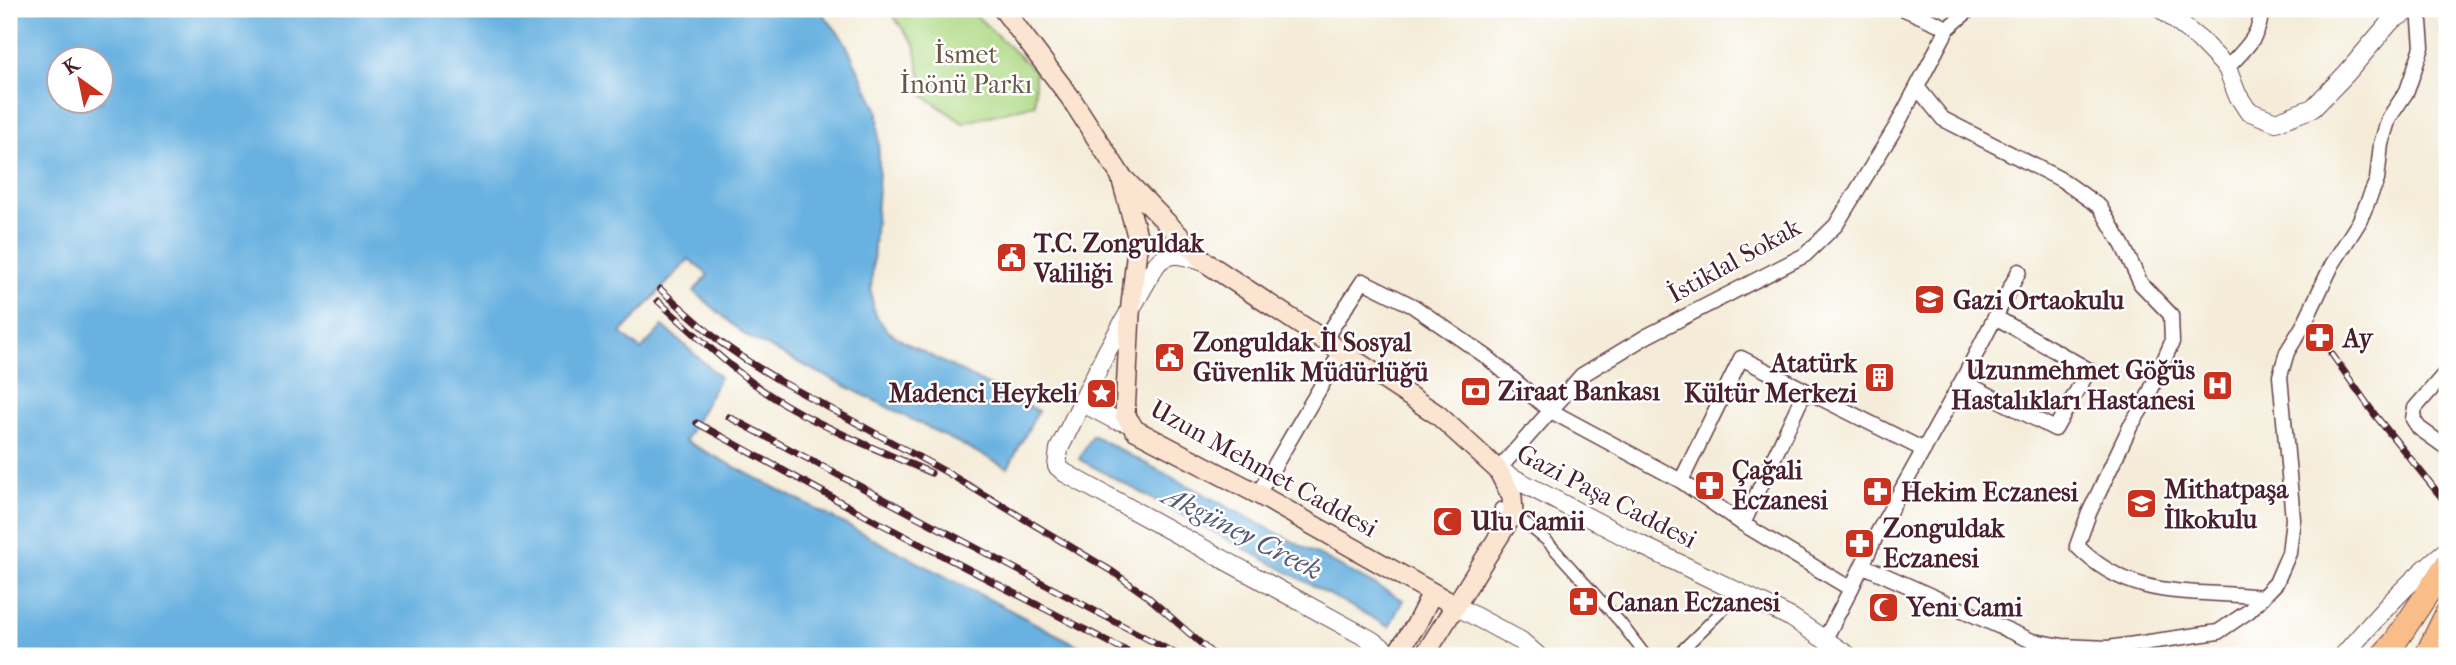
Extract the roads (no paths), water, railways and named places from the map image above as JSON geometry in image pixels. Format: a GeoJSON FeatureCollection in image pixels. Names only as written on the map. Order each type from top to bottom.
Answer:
{"type":"FeatureCollection","features":[{"type":"Feature","properties":{"kind":"highway"},"geometry":{"type":"LineString","coordinates":[[2382,656],[2395,642],[2447,564]]}},
{"type":"Feature","properties":{"kind":"highway"},"geometry":{"type":"LineString","coordinates":[[2426,656],[2447,613]]}},
{"type":"Feature","properties":{"kind":"main road","name":"Gazi Paşa Caddesi"},"geometry":{"type":"LineString","coordinates":[[1003,9],[1070,97],[1121,176],[1205,262],[1438,415],[1498,470]]}},
{"type":"Feature","properties":{"kind":"main road","name":"Uzun Mehmet Caddesi"},"geometry":{"type":"LineString","coordinates":[[1121,176],[1138,239],[1130,314],[1125,415],[1135,430],[1258,494],[1456,606]]}},
{"type":"Feature","properties":{"kind":"main road"},"geometry":{"type":"LineString","coordinates":[[1424,656],[1456,606],[1512,497],[1498,470]]}},
{"type":"Feature","properties":{"kind":"main road"},"geometry":{"type":"LineString","coordinates":[[1395,656],[1416,625],[1432,593]]}},
{"type":"Feature","properties":{"kind":"street"},"geometry":{"type":"LineString","coordinates":[[1904,9],[1948,28]]}},
{"type":"Feature","properties":{"kind":"street","name":"İstiklal Sokak"},"geometry":{"type":"LineString","coordinates":[[1498,470],[1582,375],[1647,336],[1805,255],[1836,225],[1897,125],[1948,28],[1970,9]]}},
{"type":"Feature","properties":{"kind":"street"},"geometry":{"type":"LineString","coordinates":[[2161,9],[2200,40],[2227,68],[2237,94],[2248,111],[2276,122],[2313,108],[2346,74],[2391,20],[2411,9]]}},
{"type":"Feature","properties":{"kind":"street"},"geometry":{"type":"LineString","coordinates":[[2227,68],[2250,45],[2261,21],[2261,9]]}},
{"type":"Feature","properties":{"kind":"street"},"geometry":{"type":"LineString","coordinates":[[1864,566],[2032,641],[2062,646],[2108,648],[2218,632],[2249,611],[2263,597],[2276,583],[2289,553],[2293,519],[2280,376],[2287,352],[2303,326],[2332,265],[2359,222],[2377,180],[2381,144],[2389,118],[2407,91],[2422,47],[2419,9]]}},
{"type":"Feature","properties":{"kind":"street"},"geometry":{"type":"LineString","coordinates":[[1917,87],[1943,119],[2062,180],[2100,207],[2141,284],[2171,315],[2172,342],[2145,403],[2130,427],[2089,513],[2077,546],[2095,564],[2115,576],[2145,587],[2263,597]]}},
{"type":"Feature","properties":{"kind":"street"},"geometry":{"type":"LineString","coordinates":[[1205,262],[1174,254],[1161,259],[1107,351],[1059,449],[1058,466],[1065,473],[1371,640],[1383,648],[1388,656]]}},
{"type":"Feature","properties":{"kind":"street"},"geometry":{"type":"LineString","coordinates":[[1825,639],[1864,566],[1878,532],[1962,381],[2019,271]]}},
{"type":"Feature","properties":{"kind":"street"},"geometry":{"type":"LineString","coordinates":[[1324,340],[1363,281],[1413,306],[1477,349],[1549,410],[1681,481],[1743,524],[1852,589]]}},
{"type":"Feature","properties":{"kind":"street"},"geometry":{"type":"LineString","coordinates":[[1962,381],[2055,429],[2089,370],[1995,317]]}},
{"type":"Feature","properties":{"kind":"street"},"geometry":{"type":"LineString","coordinates":[[1258,494],[1341,352]]}},
{"type":"Feature","properties":{"kind":"street"},"geometry":{"type":"LineString","coordinates":[[1681,481],[1741,358],[1924,450]]}},
{"type":"Feature","properties":{"kind":"street"},"geometry":{"type":"LineString","coordinates":[[2447,370],[2416,408],[2413,419],[2419,428],[2447,448]]}},
{"type":"Feature","properties":{"kind":"street"},"geometry":{"type":"LineString","coordinates":[[1743,524],[1805,391]]}},
{"type":"Feature","properties":{"kind":"street"},"geometry":{"type":"LineString","coordinates":[[1079,411],[1131,423]]}},
{"type":"Feature","properties":{"kind":"street","name":"Gazi Paşa Caddesi"},"geometry":{"type":"LineString","coordinates":[[1498,470],[1639,544],[1793,618],[1849,656]]}},
{"type":"Feature","properties":{"kind":"street"},"geometry":{"type":"LineString","coordinates":[[1506,512],[1547,541],[1620,622],[1646,656]]}},
{"type":"Feature","properties":{"kind":"street"},"geometry":{"type":"LineString","coordinates":[[2343,656],[2377,617],[2447,550]]}},
{"type":"Feature","properties":{"kind":"street"},"geometry":{"type":"LineString","coordinates":[[1676,656],[1740,593]]}},
{"type":"Feature","properties":{"kind":"street"},"geometry":{"type":"LineString","coordinates":[[1456,606],[1521,641],[1538,656]]}},
{"type":"Feature","properties":{"kind":"water"},"geometry":{"type":"Polygon","coordinates":[[[9,9],[819,9],[844,40],[878,111],[879,172],[871,291],[874,313],[887,330],[904,342],[1038,411],[1008,468],[746,336],[694,291],[708,275],[689,259],[621,333],[641,350],[663,326],[720,377],[685,441],[1098,656],[9,656],[9,9]]]}},
{"type":"Feature","properties":{"kind":"water","name":"Akgüney Creek"},"geometry":{"type":"Polygon","coordinates":[[[1092,435],[1403,600],[1389,627],[1079,459],[1092,435]]]}},
{"type":"Feature","properties":{"kind":"railway"},"geometry":{"type":"LineString","coordinates":[[660,289],[720,342],[746,360],[946,472],[1113,572],[1147,596],[1215,656]]}},
{"type":"Feature","properties":{"kind":"railway"},"geometry":{"type":"LineString","coordinates":[[658,301],[722,359],[774,398],[827,427],[931,473]]}},
{"type":"Feature","properties":{"kind":"railway"},"geometry":{"type":"LineString","coordinates":[[2331,353],[2375,415],[2447,504]]}},
{"type":"Feature","properties":{"kind":"railway"},"geometry":{"type":"LineString","coordinates":[[729,417],[1180,656]]}},
{"type":"Feature","properties":{"kind":"railway"},"geometry":{"type":"LineString","coordinates":[[697,423],[868,517],[1136,656]]}},
{"type":"Feature","properties":{"kind":"place","name":"T.C. Zonguldak Valiliği"},"geometry":{"type":"Point","coordinates":[1011,258]}},
{"type":"Feature","properties":{"kind":"place","name":"Gazi Ortaokulu"},"geometry":{"type":"Point","coordinates":[1930,300]}},
{"type":"Feature","properties":{"kind":"place","name":"Ay"},"geometry":{"type":"Point","coordinates":[2320,338]}},
{"type":"Feature","properties":{"kind":"place","name":"Zonguldak İl Sosyal Güvenlik Müdürlüğü"},"geometry":{"type":"Point","coordinates":[1170,357]}},
{"type":"Feature","properties":{"kind":"place","name":"Atatürk Kültür Merkezi"},"geometry":{"type":"Point","coordinates":[1880,378]}},
{"type":"Feature","properties":{"kind":"place","name":"Uzunmehmet Göğüs Hastalıkları Hastanesi"},"geometry":{"type":"Point","coordinates":[2218,385]}},
{"type":"Feature","properties":{"kind":"place","name":"Ziraat Bankası"},"geometry":{"type":"Point","coordinates":[1475,391]}},
{"type":"Feature","properties":{"kind":"place","name":"Madenci Heykeli"},"geometry":{"type":"Point","coordinates":[1101,393]}},
{"type":"Feature","properties":{"kind":"place","name":"Çağali Eczanesi"},"geometry":{"type":"Point","coordinates":[1709,485]}},
{"type":"Feature","properties":{"kind":"place","name":"Hekim Eczanesi"},"geometry":{"type":"Point","coordinates":[1878,492]}},
{"type":"Feature","properties":{"kind":"place","name":"Mithatpaşa İlkokulu"},"geometry":{"type":"Point","coordinates":[2141,504]}},
{"type":"Feature","properties":{"kind":"place","name":"Ulu Camii"},"geometry":{"type":"Point","coordinates":[1448,521]}},
{"type":"Feature","properties":{"kind":"place","name":"Zonguldak Eczanesi"},"geometry":{"type":"Point","coordinates":[1860,543]}},
{"type":"Feature","properties":{"kind":"place","name":"Canan Eczanesi"},"geometry":{"type":"Point","coordinates":[1584,602]}},
{"type":"Feature","properties":{"kind":"place","name":"Yeni Cami"},"geometry":{"type":"Point","coordinates":[1884,607]}},
{"type":"Feature","properties":{"kind":"park label","name":"İsmet İnönü Parkı"},"geometry":{"type":"Point","coordinates":[966,69]}}]}
